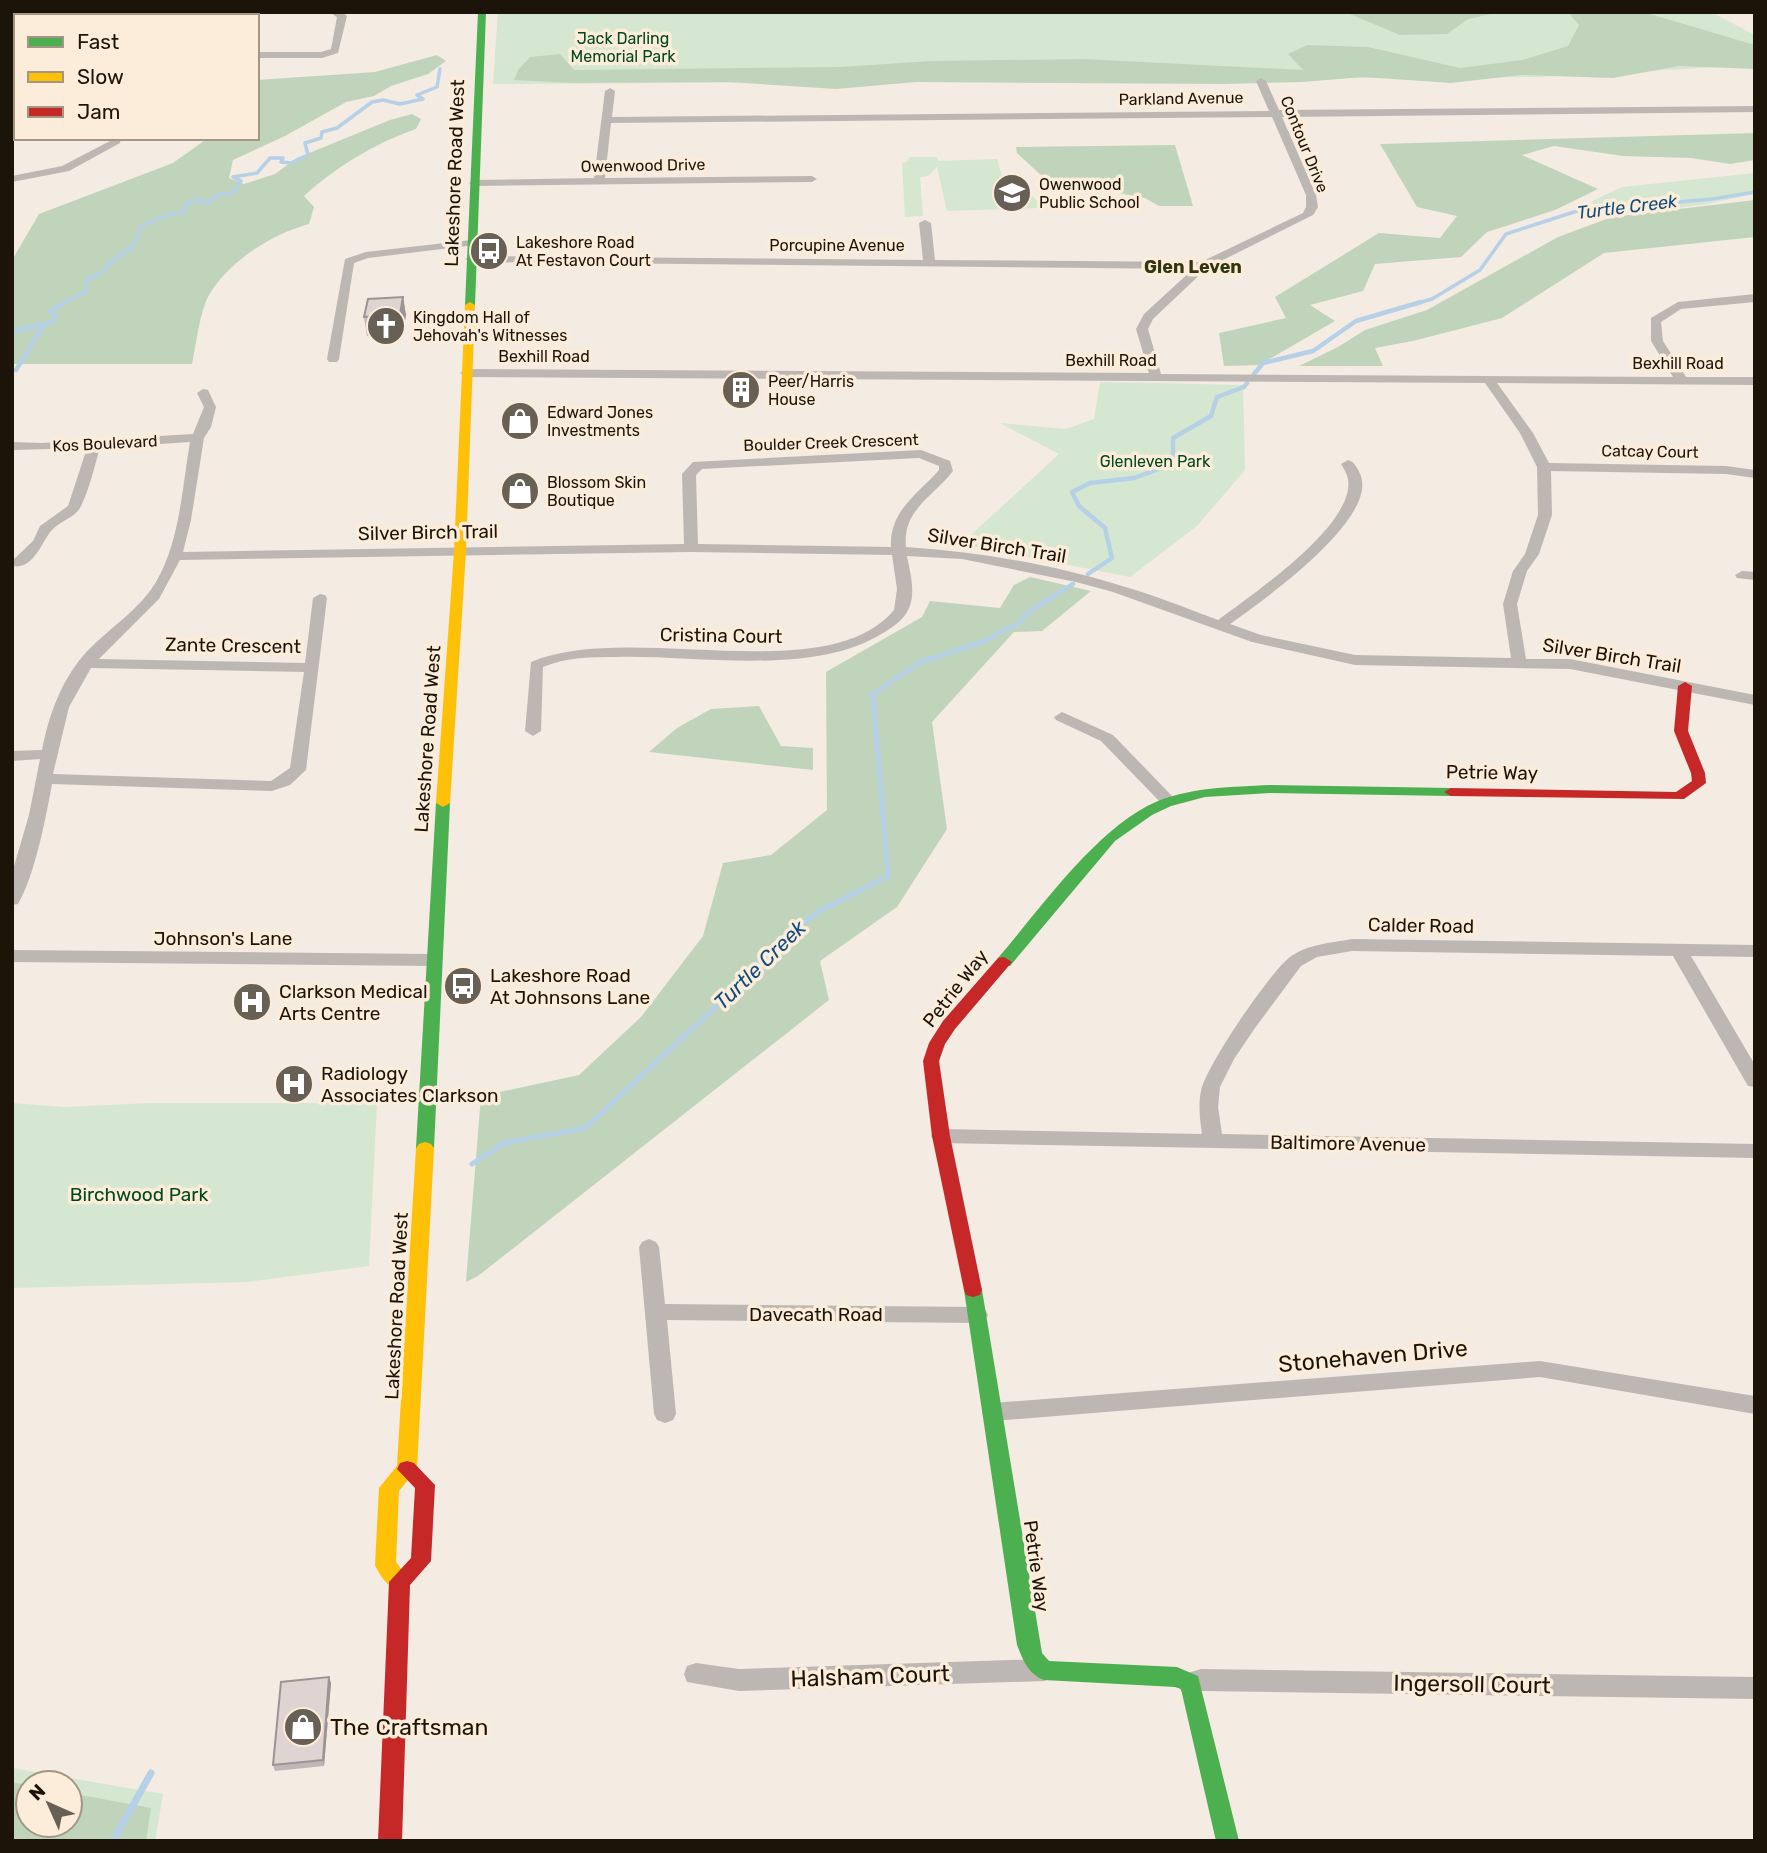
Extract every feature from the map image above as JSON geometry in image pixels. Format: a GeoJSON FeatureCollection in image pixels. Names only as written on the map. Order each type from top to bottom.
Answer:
{"type":"FeatureCollection","features":[{"type":"Feature","properties":{"kind":"main road","name":"Lakeshore Road West"},"geometry":{"type":"LineString","coordinates":[[407,1469],[420,1260],[433,960],[460,551],[482,12]]}},
{"type":"Feature","properties":{"kind":"main road","name":"Petrie Way"},"geometry":{"type":"LineString","coordinates":[[1044,1670],[1033,1659],[1028,1645],[978,1315],[941,1136],[931,1061],[937,1043],[949,1025],[1110,838],[1133,818],[1168,800],[1220,790],[1270,789],[1679,796],[1699,783],[1698,773],[1681,731],[1685,685]]}},
{"type":"Feature","properties":{"kind":"main road"},"geometry":{"type":"LineString","coordinates":[[390,1841],[400,1582],[421,1561],[425,1485],[407,1469],[389,1488],[385,1565],[400,1582]]}},
{"type":"Feature","properties":{"kind":"main road"},"geometry":{"type":"LineString","coordinates":[[1044,1670],[1177,1676],[1190,1683],[1228,1841]]}},
{"type":"Feature","properties":{"kind":"street"},"geometry":{"type":"LineString","coordinates":[[259,55],[322,55],[335,51],[341,16],[334,12]]}},
{"type":"Feature","properties":{"kind":"street","name":"Contour Drive"},"geometry":{"type":"LineString","coordinates":[[1156,377],[1142,329],[1143,323],[1203,266],[1307,215],[1312,207],[1311,195],[1278,113],[1261,81]]}},
{"type":"Feature","properties":{"kind":"street"},"geometry":{"type":"LineString","coordinates":[[599,181],[610,92]]}},
{"type":"Feature","properties":{"kind":"street","name":"Parkland Avenue"},"geometry":{"type":"LineString","coordinates":[[607,120],[1278,113],[1550,115],[1755,109]]}},
{"type":"Feature","properties":{"kind":"street"},"geometry":{"type":"LineString","coordinates":[[12,179],[65,169],[115,143],[116,140]]}},
{"type":"Feature","properties":{"kind":"street","name":"Owenwood Drive"},"geometry":{"type":"LineString","coordinates":[[474,183],[812,179]]}},
{"type":"Feature","properties":{"kind":"street"},"geometry":{"type":"LineString","coordinates":[[925,223],[929,262]]}},
{"type":"Feature","properties":{"kind":"street","name":"Porcupine Avenue"},"geometry":{"type":"LineString","coordinates":[[332,359],[349,261],[366,255],[471,251],[1203,266]]}},
{"type":"Feature","properties":{"kind":"street"},"geometry":{"type":"LineString","coordinates":[[1682,381],[1657,341],[1655,321],[1678,306],[1755,298]]}},
{"type":"Feature","properties":{"kind":"street","name":"Bexhill Road"},"geometry":{"type":"LineString","coordinates":[[466,373],[1755,381]]}},
{"type":"Feature","properties":{"kind":"street"},"geometry":{"type":"LineString","coordinates":[[1488,379],[1526,433],[1544,467],[1545,515],[1532,554],[1520,571],[1510,604],[1519,661]]}},
{"type":"Feature","properties":{"kind":"street"},"geometry":{"type":"LineString","coordinates":[[12,900],[33,835],[49,754],[64,698],[85,663],[155,595],[175,556],[198,438],[210,407],[203,393]]}},
{"type":"Feature","properties":{"kind":"street","name":"Kos Boulevard"},"geometry":{"type":"LineString","coordinates":[[12,446],[198,438]]}},
{"type":"Feature","properties":{"kind":"street"},"geometry":{"type":"LineString","coordinates":[[18,563],[38,542],[45,530],[74,508],[95,443]]}},
{"type":"Feature","properties":{"kind":"street","name":"Boulder Creek Crescent"},"geometry":{"type":"LineString","coordinates":[[691,548],[689,474],[698,465],[921,454],[938,459],[945,464],[946,471],[911,504],[899,527],[897,551]]}},
{"type":"Feature","properties":{"kind":"street"},"geometry":{"type":"LineString","coordinates":[[1220,625],[1313,552],[1329,536],[1350,503],[1356,481],[1348,464]]}},
{"type":"Feature","properties":{"kind":"street","name":"Catcay Court"},"geometry":{"type":"LineString","coordinates":[[1544,467],[1726,470],[1755,474]]}},
{"type":"Feature","properties":{"kind":"street","name":"Silver Birch Trail"},"geometry":{"type":"LineString","coordinates":[[175,556],[691,548],[897,551],[962,555],[1067,575],[1118,589],[1258,639],[1368,662],[1519,661],[1570,664],[1755,700]]}},
{"type":"Feature","properties":{"kind":"street","name":"Cristina Court"},"geometry":{"type":"LineString","coordinates":[[533,731],[536,665],[551,656],[586,652],[785,655],[837,649],[863,637],[896,618],[905,601],[897,551]]}},
{"type":"Feature","properties":{"kind":"street"},"geometry":{"type":"LineString","coordinates":[[312,668],[320,597]]}},
{"type":"Feature","properties":{"kind":"street","name":"Zante Crescent"},"geometry":{"type":"LineString","coordinates":[[45,779],[272,786],[284,782],[299,770],[312,668],[85,663]]}},
{"type":"Feature","properties":{"kind":"street"},"geometry":{"type":"LineString","coordinates":[[1062,718],[1107,738],[1168,800]]}},
{"type":"Feature","properties":{"kind":"street"},"geometry":{"type":"LineString","coordinates":[[12,756],[49,754]]}},
{"type":"Feature","properties":{"kind":"street","name":"Calder Road"},"geometry":{"type":"LineString","coordinates":[[1213,1141],[1210,1089],[1219,1067],[1295,962],[1312,952],[1352,945],[1755,951]]}},
{"type":"Feature","properties":{"kind":"street"},"geometry":{"type":"LineString","coordinates":[[1678,949],[1755,1081]]}},
{"type":"Feature","properties":{"kind":"street","name":"Johnson's Lane"},"geometry":{"type":"LineString","coordinates":[[12,957],[433,960]]}},
{"type":"Feature","properties":{"kind":"street","name":"Baltimore Avenue"},"geometry":{"type":"LineString","coordinates":[[941,1136],[1755,1152]]}},
{"type":"Feature","properties":{"kind":"street"},"geometry":{"type":"LineString","coordinates":[[649,1247],[665,1414]]}},
{"type":"Feature","properties":{"kind":"street","name":"Davecath Road"},"geometry":{"type":"LineString","coordinates":[[655,1312],[978,1315]]}},
{"type":"Feature","properties":{"kind":"street","name":"Stonehaven Drive"},"geometry":{"type":"LineString","coordinates":[[993,1412],[1540,1370],[1755,1405]]}},
{"type":"Feature","properties":{"kind":"street","name":"Halsham Court"},"geometry":{"type":"LineString","coordinates":[[696,1674],[739,1680],[1044,1670]]}},
{"type":"Feature","properties":{"kind":"street","name":"Ingersoll Court"},"geometry":{"type":"LineString","coordinates":[[1190,1683],[1201,1679],[1755,1688]]}},
{"type":"Feature","properties":{"kind":"green space","name":"Jack Darling Memorial Park"},"geometry":{"type":"Polygon","coordinates":[[[498,12],[1711,12],[1755,35],[1755,65],[1538,77],[493,84],[498,12]]]}},
{"type":"Feature","properties":{"kind":"green space"},"geometry":{"type":"Polygon","coordinates":[[[1345,12],[1500,12],[1468,19],[1447,34],[1400,35],[1345,12]]]}},
{"type":"Feature","properties":{"kind":"green space"},"geometry":{"type":"Polygon","coordinates":[[[1568,12],[1643,12],[1755,45],[1755,69],[1679,66],[1613,78],[1521,75],[1451,83],[1363,77],[1224,84],[916,82],[836,89],[729,82],[573,83],[514,80],[518,70],[530,57],[560,54],[574,70],[839,67],[932,61],[1084,59],[1303,70],[1288,54],[1307,45],[1368,47],[1460,68],[1522,60],[1568,46],[1579,25],[1568,12]]]}},
{"type":"Feature","properties":{"kind":"green space"},"geometry":{"type":"Polygon","coordinates":[[[437,55],[446,61],[428,74],[391,86],[374,96],[346,102],[285,136],[233,160],[229,178],[244,184],[275,174],[297,158],[390,120],[412,114],[421,119],[416,129],[357,157],[304,196],[314,207],[309,224],[266,242],[228,271],[206,302],[192,364],[12,364],[12,260],[39,214],[173,163],[205,140],[259,140],[259,80],[375,72],[437,55]]]}},
{"type":"Feature","properties":{"kind":"green space"},"geometry":{"type":"Polygon","coordinates":[[[1755,133],[1755,160],[1730,164],[1691,158],[1623,156],[1554,146],[1522,155],[1598,189],[1555,210],[1487,232],[1461,257],[1375,264],[1363,291],[1310,305],[1335,321],[1259,365],[1224,366],[1219,333],[1286,318],[1275,297],[1379,233],[1440,238],[1457,216],[1417,207],[1380,144],[1755,133]]]}},
{"type":"Feature","properties":{"kind":"green space"},"geometry":{"type":"Polygon","coordinates":[[[1175,145],[1193,206],[1159,206],[1145,198],[1076,185],[1057,190],[1017,153],[1016,147],[1175,145]]]}},
{"type":"Feature","properties":{"kind":"green space"},"geometry":{"type":"Polygon","coordinates":[[[910,157],[937,157],[938,161],[997,159],[1003,180],[1016,179],[1041,205],[1035,208],[947,211],[937,167],[928,176],[920,177],[923,216],[905,217],[902,163],[907,162],[910,157]]]}},
{"type":"Feature","properties":{"kind":"green space"},"geometry":{"type":"Polygon","coordinates":[[[1755,173],[1755,194],[1701,205],[1633,213],[1594,206],[1592,201],[1622,187],[1755,173]]]}},
{"type":"Feature","properties":{"kind":"green space"},"geometry":{"type":"Polygon","coordinates":[[[1755,200],[1755,237],[1604,253],[1502,318],[1375,348],[1383,366],[1299,366],[1365,330],[1427,310],[1558,237],[1612,217],[1755,200]]]}},
{"type":"Feature","properties":{"kind":"green space","name":"Glenleven Park"},"geometry":{"type":"Polygon","coordinates":[[[1100,382],[1243,385],[1245,470],[1197,526],[1130,577],[961,544],[1059,454],[1000,423],[1066,429],[1094,419],[1100,382]]]}},
{"type":"Feature","properties":{"kind":"green space"},"geometry":{"type":"Polygon","coordinates":[[[1030,577],[1091,591],[1042,631],[1014,632],[932,722],[947,829],[897,907],[820,961],[829,1000],[478,1276],[466,1282],[481,1096],[579,1075],[641,1017],[703,936],[723,863],[771,855],[827,810],[826,672],[922,617],[930,601],[1000,608],[1014,585],[1030,577]]]}},
{"type":"Feature","properties":{"kind":"green space"},"geometry":{"type":"Polygon","coordinates":[[[759,706],[781,746],[813,748],[813,770],[649,752],[677,728],[711,709],[759,706]]]}},
{"type":"Feature","properties":{"kind":"green space","name":"Birchwood Park"},"geometry":{"type":"Polygon","coordinates":[[[12,1103],[65,1107],[151,1103],[377,1103],[369,1266],[247,1282],[12,1288],[12,1103]]]}},
{"type":"Feature","properties":{"kind":"green space"},"geometry":{"type":"Polygon","coordinates":[[[12,1768],[18,1769],[14,1769],[14,1839],[84,1839],[84,1780],[163,1794],[155,1841],[12,1841],[12,1768]]]}},
{"type":"Feature","properties":{"kind":"green space"},"geometry":{"type":"Polygon","coordinates":[[[12,1782],[14,1839],[84,1839],[84,1796],[151,1808],[146,1841],[12,1841],[12,1782]]]}},
{"type":"Feature","properties":{"kind":"building"},"geometry":{"type":"Polygon","coordinates":[[[403,297],[400,314],[364,317],[368,299],[403,297]]]}},
{"type":"Feature","properties":{"kind":"building","name":"The Craftsman"},"geometry":{"type":"Polygon","coordinates":[[[329,1677],[323,1760],[273,1765],[281,1682],[329,1677]]]}},
{"type":"Feature","properties":{"kind":"waterway"},"geometry":{"type":"LineString","coordinates":[[63,304],[86,291],[87,280],[107,269],[107,265],[134,246],[141,226],[168,215],[186,212],[186,204],[202,199],[202,202],[207,203],[221,194],[233,193],[241,181],[233,177],[257,173],[270,158],[283,158],[281,162],[291,163],[308,155],[305,143],[321,138],[322,132],[337,128],[372,102],[383,100],[400,104],[423,99],[417,95],[437,87],[440,69]]}},
{"type":"Feature","properties":{"kind":"waterway","name":"Turtle Creek"},"geometry":{"type":"LineString","coordinates":[[1415,304],[1432,299],[1480,270],[1506,234],[1577,211],[1712,199],[1755,192]]}},
{"type":"Feature","properties":{"kind":"waterway"},"geometry":{"type":"LineString","coordinates":[[12,332],[52,322],[56,319],[50,311],[66,302]]}},
{"type":"Feature","properties":{"kind":"waterway","name":"Turtle Creek"},"geometry":{"type":"LineString","coordinates":[[1254,374],[1263,363],[1313,351],[1356,321],[1421,302]]}},
{"type":"Feature","properties":{"kind":"waterway"},"geometry":{"type":"LineString","coordinates":[[16,370],[43,326]]}},
{"type":"Feature","properties":{"kind":"waterway","name":"Turtle Creek"},"geometry":{"type":"LineString","coordinates":[[1088,574],[1112,558],[1105,528],[1079,506],[1072,492],[1090,483],[1134,478],[1173,464],[1173,438],[1211,416],[1217,397],[1244,387],[1247,383]]}},
{"type":"Feature","properties":{"kind":"waterway","name":"Turtle Creek"},"geometry":{"type":"LineString","coordinates":[[873,694],[918,663],[982,642],[1019,623],[1030,611],[1073,584]]}},
{"type":"Feature","properties":{"kind":"waterway","name":"Turtle Creek"},"geometry":{"type":"LineString","coordinates":[[472,1164],[504,1143],[585,1128],[733,991],[766,954],[816,913],[888,876],[873,694]]}},
{"type":"Feature","properties":{"kind":"waterway"},"geometry":{"type":"LineString","coordinates":[[113,1841],[151,1773]]}},
{"type":"Feature","properties":{"kind":"traffic: fast"},"geometry":{"type":"LineString","coordinates":[[470,305],[482,12]]}},
{"type":"Feature","properties":{"kind":"traffic: fast"},"geometry":{"type":"LineString","coordinates":[[1004,962],[1110,838],[1147,812],[1166,803],[1205,793],[1270,789],[1451,792]]}},
{"type":"Feature","properties":{"kind":"traffic: fast"},"geometry":{"type":"LineString","coordinates":[[425,1148],[443,803]]}},
{"type":"Feature","properties":{"kind":"traffic: fast"},"geometry":{"type":"LineString","coordinates":[[973,1290],[1028,1645],[1033,1659],[1044,1670],[1177,1677],[1190,1683],[1228,1841]]}},
{"type":"Feature","properties":{"kind":"traffic: slow"},"geometry":{"type":"LineString","coordinates":[[443,803],[460,551],[470,305]]}},
{"type":"Feature","properties":{"kind":"traffic: slow"},"geometry":{"type":"LineString","coordinates":[[400,1582],[385,1565],[389,1488],[407,1469],[425,1148]]}},
{"type":"Feature","properties":{"kind":"traffic: jam"},"geometry":{"type":"LineString","coordinates":[[20,14],[26,12]]}},
{"type":"Feature","properties":{"kind":"traffic: jam"},"geometry":{"type":"LineString","coordinates":[[1451,792],[1679,796],[1699,783],[1698,773],[1681,731],[1685,686]]}},
{"type":"Feature","properties":{"kind":"traffic: jam"},"geometry":{"type":"LineString","coordinates":[[973,1290],[941,1136],[931,1061],[937,1043],[949,1025],[1004,962]]}},
{"type":"Feature","properties":{"kind":"traffic: jam"},"geometry":{"type":"LineString","coordinates":[[390,1841],[400,1582],[421,1561],[425,1485],[407,1469]]}},
{"type":"Feature","properties":{"kind":"place","name":"Owenwood Public School"},"geometry":{"type":"Point","coordinates":[1012,193]}},
{"type":"Feature","properties":{"kind":"place","name":"Lakeshore Road At Festavon Court"},"geometry":{"type":"Point","coordinates":[489,251]}},
{"type":"Feature","properties":{"kind":"place","name":"Kingdom Hall of Jehovah's Witnesses"},"geometry":{"type":"Point","coordinates":[386,326]}},
{"type":"Feature","properties":{"kind":"place","name":"Peer/Harris House"},"geometry":{"type":"Point","coordinates":[741,390]}},
{"type":"Feature","properties":{"kind":"place","name":"Edward Jones Investments"},"geometry":{"type":"Point","coordinates":[520,421]}},
{"type":"Feature","properties":{"kind":"place","name":"Blossom Skin Boutique"},"geometry":{"type":"Point","coordinates":[520,491]}},
{"type":"Feature","properties":{"kind":"place","name":"Lakeshore Road At Johnsons Lane"},"geometry":{"type":"Point","coordinates":[463,986]}},
{"type":"Feature","properties":{"kind":"place","name":"Clarkson Medical Arts Centre"},"geometry":{"type":"Point","coordinates":[252,1002]}},
{"type":"Feature","properties":{"kind":"place","name":"Radiology Associates Clarkson"},"geometry":{"type":"Point","coordinates":[294,1084]}},
{"type":"Feature","properties":{"kind":"place","name":"The Craftsman"},"geometry":{"type":"Point","coordinates":[303,1727]}},
{"type":"Feature","properties":{"kind":"district","name":"Glen Leven"},"geometry":{"type":"Point","coordinates":[1193,267]}}]}
